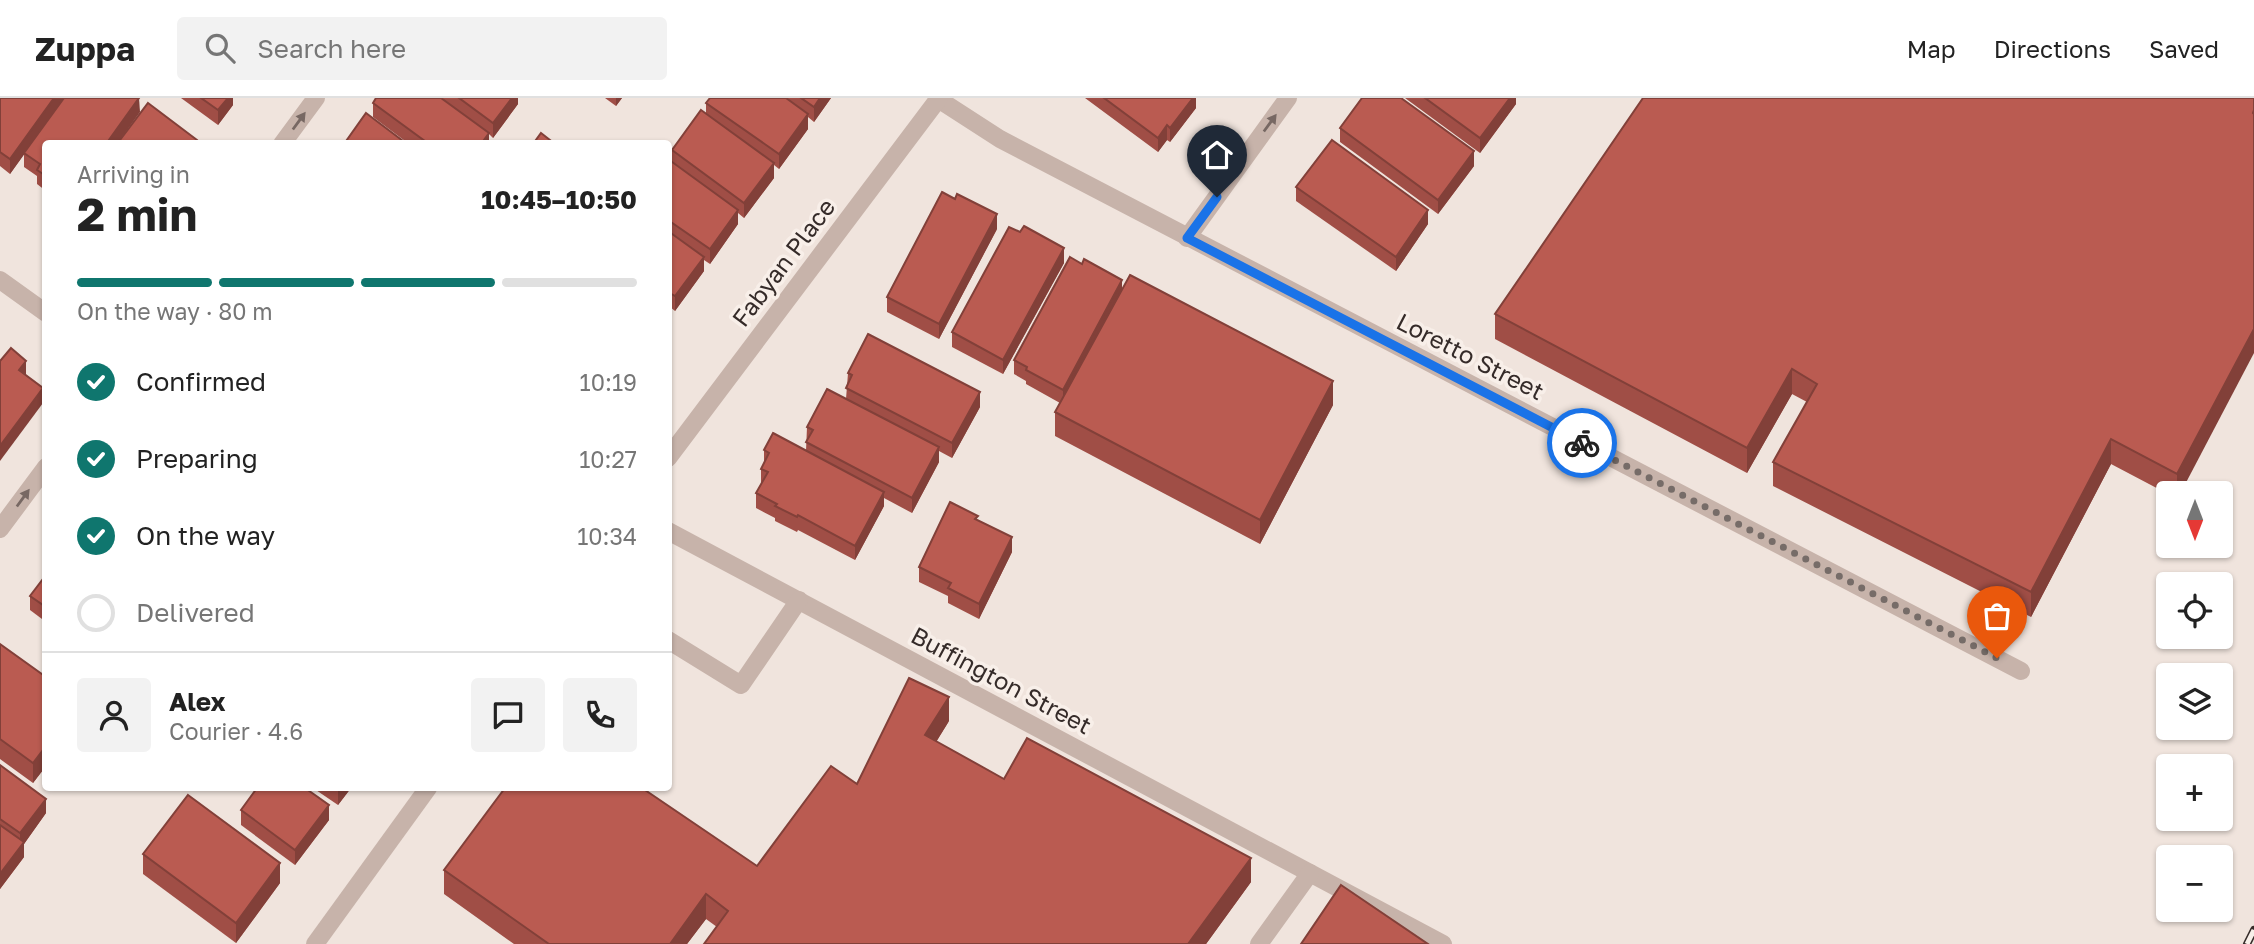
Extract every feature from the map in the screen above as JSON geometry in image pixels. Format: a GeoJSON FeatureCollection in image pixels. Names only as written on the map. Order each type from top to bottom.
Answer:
{"type":"FeatureCollection","features":[{"type":"Feature","properties":{"kind":"street"},"geometry":{"type":"LineString","coordinates":[[285,140],[316,98]]}},
{"type":"Feature","properties":{"kind":"street","name":"Loretto Street"},"geometry":{"type":"LineString","coordinates":[[939,98],[1000,139],[2021,671]]}},
{"type":"Feature","properties":{"kind":"street","name":"Fabyan Place"},"geometry":{"type":"LineString","coordinates":[[672,453],[939,98]]}},
{"type":"Feature","properties":{"kind":"street"},"geometry":{"type":"LineString","coordinates":[[1187,238],[1288,98]]}},
{"type":"Feature","properties":{"kind":"street"},"geometry":{"type":"LineString","coordinates":[[0,280],[42,310]]}},
{"type":"Feature","properties":{"kind":"street"},"geometry":{"type":"LineString","coordinates":[[0,529],[42,472]]}},
{"type":"Feature","properties":{"kind":"street","name":"Buffington Street"},"geometry":{"type":"LineString","coordinates":[[672,533],[1443,944]]}},
{"type":"Feature","properties":{"kind":"street"},"geometry":{"type":"LineString","coordinates":[[672,642],[741,685],[799,600]]}},
{"type":"Feature","properties":{"kind":"street"},"geometry":{"type":"LineString","coordinates":[[314,944],[426,791]]}},
{"type":"Feature","properties":{"kind":"street"},"geometry":{"type":"LineString","coordinates":[[1259,944],[1310,873]]}},
{"type":"Feature","properties":{"kind":"building"},"geometry":{"type":"Polygon","coordinates":[[[0,98],[54,98],[10,159],[0,152],[0,98]]]}},
{"type":"Feature","properties":{"kind":"building"},"geometry":{"type":"Polygon","coordinates":[[[64,98],[139,98],[109,140],[42,140],[42,173],[37,170],[40,164],[24,153],[64,98]]]}},
{"type":"Feature","properties":{"kind":"building"},"geometry":{"type":"Polygon","coordinates":[[[201,98],[228,98],[218,110],[201,98]]]}},
{"type":"Feature","properties":{"kind":"building"},"geometry":{"type":"Polygon","coordinates":[[[376,98],[441,98],[489,133],[484,140],[424,140],[373,103],[376,98]]]}},
{"type":"Feature","properties":{"kind":"building"},"geometry":{"type":"Polygon","coordinates":[[[459,98],[512,98],[493,123],[459,98]]]}},
{"type":"Feature","properties":{"kind":"building"},"geometry":{"type":"Polygon","coordinates":[[[710,98],[786,98],[808,114],[779,154],[706,103],[710,98]]]}},
{"type":"Feature","properties":{"kind":"building"},"geometry":{"type":"Polygon","coordinates":[[[801,98],[820,98],[814,107],[801,98]]]}},
{"type":"Feature","properties":{"kind":"building"},"geometry":{"type":"Polygon","coordinates":[[[1104,98],[1193,98],[1170,128],[1167,125],[1158,138],[1104,98]]]}},
{"type":"Feature","properties":{"kind":"building"},"geometry":{"type":"Polygon","coordinates":[[[1362,98],[1401,98],[1474,151],[1438,200],[1340,128],[1362,98]]]}},
{"type":"Feature","properties":{"kind":"building"},"geometry":{"type":"Polygon","coordinates":[[[1425,98],[1510,98],[1480,138],[1425,98]]]}},
{"type":"Feature","properties":{"kind":"building"},"geometry":{"type":"Polygon","coordinates":[[[1643,98],[2254,98],[2254,329],[2177,474],[2111,439],[2031,592],[1773,462],[1817,384],[1792,369],[1747,448],[1495,314],[1643,98]]]}},
{"type":"Feature","properties":{"kind":"building"},"geometry":{"type":"Polygon","coordinates":[[[148,103],[197,140],[120,140],[148,103]]]}},
{"type":"Feature","properties":{"kind":"building"},"geometry":{"type":"Polygon","coordinates":[[[701,110],[774,163],[744,203],[672,150],[701,110]]]}},
{"type":"Feature","properties":{"kind":"building"},"geometry":{"type":"Polygon","coordinates":[[[366,113],[402,140],[347,140],[366,113]]]}},
{"type":"Feature","properties":{"kind":"building"},"geometry":{"type":"Polygon","coordinates":[[[541,133],[550,140],[536,140],[541,133]]]}},
{"type":"Feature","properties":{"kind":"building"},"geometry":{"type":"Polygon","coordinates":[[[1332,140],[1428,210],[1396,257],[1296,187],[1332,140]]]}},
{"type":"Feature","properties":{"kind":"building"},"geometry":{"type":"Polygon","coordinates":[[[672,162],[738,210],[710,249],[672,223],[672,162]]]}},
{"type":"Feature","properties":{"kind":"building"},"geometry":{"type":"Polygon","coordinates":[[[942,192],[955,199],[957,194],[997,214],[939,324],[887,297],[942,192]]]}},
{"type":"Feature","properties":{"kind":"building"},"geometry":{"type":"Polygon","coordinates":[[[1024,226],[1064,248],[1003,360],[952,332],[1009,227],[1020,232],[1024,226]]]}},
{"type":"Feature","properties":{"kind":"building"},"geometry":{"type":"Polygon","coordinates":[[[672,234],[704,257],[675,296],[672,294],[672,234]]]}},
{"type":"Feature","properties":{"kind":"building"},"geometry":{"type":"Polygon","coordinates":[[[1070,257],[1082,264],[1084,259],[1122,280],[1063,390],[1026,370],[1027,367],[1014,360],[1070,257]]]}},
{"type":"Feature","properties":{"kind":"building"},"geometry":{"type":"Polygon","coordinates":[[[1130,275],[1333,381],[1260,520],[1055,412],[1130,275]]]}},
{"type":"Feature","properties":{"kind":"building"},"geometry":{"type":"Polygon","coordinates":[[[868,334],[980,392],[952,443],[846,388],[852,375],[848,373],[868,334]]]}},
{"type":"Feature","properties":{"kind":"building"},"geometry":{"type":"Polygon","coordinates":[[[11,348],[26,361],[19,370],[42,389],[0,446],[0,361],[11,348]]]}},
{"type":"Feature","properties":{"kind":"building"},"geometry":{"type":"Polygon","coordinates":[[[827,389],[939,447],[912,498],[806,442],[813,430],[807,427],[827,389]]]}},
{"type":"Feature","properties":{"kind":"building"},"geometry":{"type":"Polygon","coordinates":[[[773,433],[884,492],[855,546],[798,515],[797,517],[775,506],[777,504],[756,493],[768,472],[761,469],[769,453],[764,450],[773,433]]]}},
{"type":"Feature","properties":{"kind":"building"},"geometry":{"type":"Polygon","coordinates":[[[950,502],[978,516],[975,519],[1012,537],[979,604],[948,588],[951,583],[919,567],[950,502]]]}},
{"type":"Feature","properties":{"kind":"building"},"geometry":{"type":"Polygon","coordinates":[[[42,580],[42,604],[30,596],[42,580]]]}},
{"type":"Feature","properties":{"kind":"building"},"geometry":{"type":"Polygon","coordinates":[[[0,644],[42,674],[42,751],[33,763],[0,739],[0,644]]]}},
{"type":"Feature","properties":{"kind":"building"},"geometry":{"type":"Polygon","coordinates":[[[909,678],[949,697],[925,735],[1004,779],[1027,738],[1251,858],[1188,944],[704,944],[728,911],[706,894],[670,944],[549,944],[444,870],[503,791],[646,791],[757,866],[831,766],[857,784],[909,678]]]}},
{"type":"Feature","properties":{"kind":"building"},"geometry":{"type":"Polygon","coordinates":[[[0,765],[46,799],[20,833],[0,819],[0,765]]]}},
{"type":"Feature","properties":{"kind":"building"},"geometry":{"type":"Polygon","coordinates":[[[255,791],[309,791],[329,805],[295,850],[241,810],[255,791]]]}},
{"type":"Feature","properties":{"kind":"building"},"geometry":{"type":"Polygon","coordinates":[[[188,795],[280,863],[236,923],[143,854],[188,795]]]}},
{"type":"Feature","properties":{"kind":"building"},"geometry":{"type":"Polygon","coordinates":[[[0,825],[24,842],[0,874],[0,825]]]}},
{"type":"Feature","properties":{"kind":"building"},"geometry":{"type":"Polygon","coordinates":[[[1341,885],[1428,944],[1301,944],[1341,885]]]}},
{"type":"Feature","properties":{"kind":"railway"},"geometry":{"type":"LineString","coordinates":[[2247,944],[2254,930]]}},
{"type":"Feature","properties":{"kind":"way so far"},"geometry":{"type":"LineString","coordinates":[[1582,443],[1997,658]]}},
{"type":"Feature","properties":{"kind":"route"},"geometry":{"type":"LineString","coordinates":[[1217,197],[1187,238],[1582,443]]}}]}
